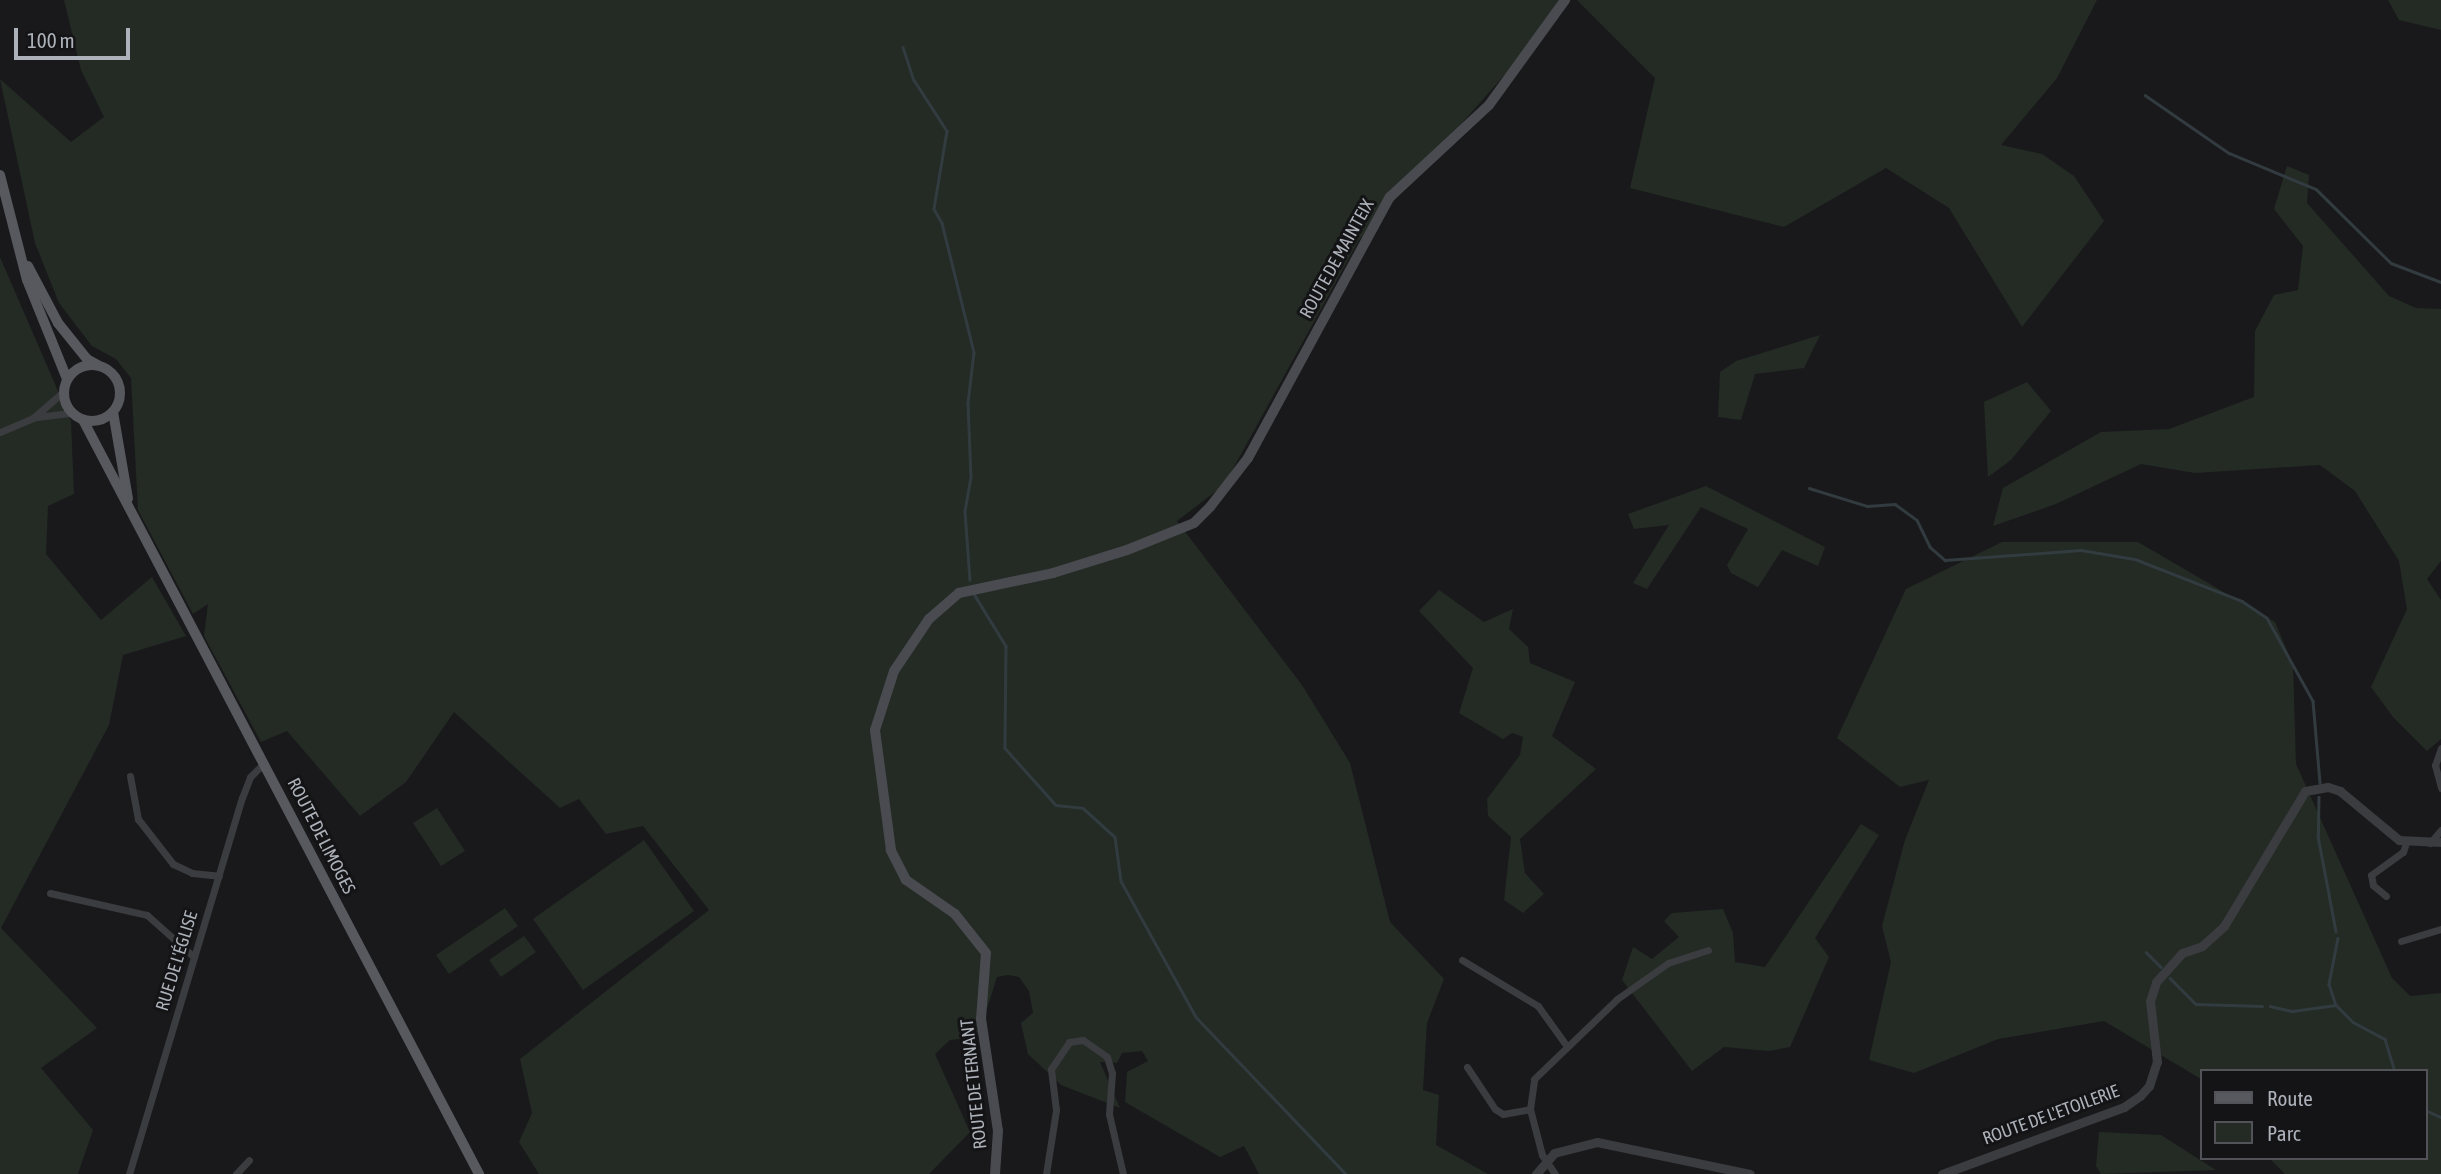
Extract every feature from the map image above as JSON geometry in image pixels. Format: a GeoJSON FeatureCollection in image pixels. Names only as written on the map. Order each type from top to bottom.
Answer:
{"type":"FeatureCollection","features":[{"type":"Feature","properties":{"kind":"main road","name":"ROUTE DE MAINTEIX"},"geometry":{"type":"LineString","coordinates":[[1194,523],[1226,491],[1248,458],[1390,197],[1489,105],[1565,0]]}},
{"type":"Feature","properties":{"kind":"main road"},"geometry":{"type":"LineString","coordinates":[[0,175],[21,254],[72,413],[83,420],[100,420],[113,411],[119,384],[97,365],[58,323],[21,254]]}},
{"type":"Feature","properties":{"kind":"main road"},"geometry":{"type":"LineString","coordinates":[[65,385],[80,367],[97,365]]}},
{"type":"Feature","properties":{"kind":"main road","name":"ROUTE DE LIMOGES"},"geometry":{"type":"LineString","coordinates":[[113,411],[131,516]]}},
{"type":"Feature","properties":{"kind":"main road","name":"ROUTE DE LIMOGES"},"geometry":{"type":"LineString","coordinates":[[83,420],[131,516],[479,1174]]}},
{"type":"Feature","properties":{"kind":"main road","name":"ROUTE DE TERNANT"},"geometry":{"type":"LineString","coordinates":[[995,1174],[999,1131],[981,1019],[986,953],[955,914],[906,880],[896,865],[876,754],[879,711],[894,671],[909,647],[929,619],[959,593],[1053,573],[1194,523]]}},
{"type":"Feature","properties":{"kind":"street"},"geometry":{"type":"LineString","coordinates":[[0,432],[33,418],[55,403],[65,385]]}},
{"type":"Feature","properties":{"kind":"street"},"geometry":{"type":"LineString","coordinates":[[33,418],[72,413]]}},
{"type":"Feature","properties":{"kind":"street"},"geometry":{"type":"LineString","coordinates":[[2441,748],[2435,765],[2441,788]]}},
{"type":"Feature","properties":{"kind":"street","name":"RUE DE L'ÉGLISE"},"geometry":{"type":"LineString","coordinates":[[129,1174],[242,798],[250,777],[264,763]]}},
{"type":"Feature","properties":{"kind":"street"},"geometry":{"type":"LineString","coordinates":[[130,776],[138,819],[173,864],[192,873],[219,876]]}},
{"type":"Feature","properties":{"kind":"street","name":"ROUTE DE L'ETOILERIE"},"geometry":{"type":"LineString","coordinates":[[1942,1174],[2124,1107],[2140,1096],[2149,1086],[2157,1062],[2150,1001],[2156,982],[2182,953],[2202,946],[2224,926],[2305,791],[2328,787],[2340,791],[2406,843]]}},
{"type":"Feature","properties":{"kind":"street"},"geometry":{"type":"LineString","coordinates":[[2428,844],[2441,830]]}},
{"type":"Feature","properties":{"kind":"street"},"geometry":{"type":"LineString","coordinates":[[2386,896],[2373,884],[2371,875],[2403,852],[2406,843],[2441,842]]}},
{"type":"Feature","properties":{"kind":"street"},"geometry":{"type":"LineString","coordinates":[[50,893],[147,915],[194,957]]}},
{"type":"Feature","properties":{"kind":"street"},"geometry":{"type":"LineString","coordinates":[[2401,941],[2441,929]]}},
{"type":"Feature","properties":{"kind":"street"},"geometry":{"type":"LineString","coordinates":[[1555,1174],[1546,1160],[1530,1109],[1534,1079],[1566,1045],[1617,999],[1668,963],[1709,950]]}},
{"type":"Feature","properties":{"kind":"street"},"geometry":{"type":"LineString","coordinates":[[1462,960],[1538,1006],[1566,1045]]}},
{"type":"Feature","properties":{"kind":"street"},"geometry":{"type":"LineString","coordinates":[[1046,1174],[1056,1110],[1051,1069],[1069,1042],[1083,1040],[1107,1057],[1112,1073],[1109,1114],[1123,1174]]}},
{"type":"Feature","properties":{"kind":"street"},"geometry":{"type":"LineString","coordinates":[[1467,1067],[1494,1109],[1503,1114],[1530,1109]]}},
{"type":"Feature","properties":{"kind":"street"},"geometry":{"type":"LineString","coordinates":[[1535,1174],[1546,1160],[1567,1146],[1597,1142],[1750,1174]]}},
{"type":"Feature","properties":{"kind":"street"},"geometry":{"type":"LineString","coordinates":[[236,1174],[249,1160]]}},
{"type":"Feature","properties":{"kind":"green space"},"geometry":{"type":"Polygon","coordinates":[[[64,0],[1559,0],[1522,55],[1359,240],[1224,485],[1177,521],[1302,685],[1350,763],[1390,922],[1444,979],[1427,1023],[1423,1090],[1439,1095],[1436,1145],[1488,1174],[1259,1174],[1244,1146],[1220,1157],[1125,1102],[1127,1072],[1148,1061],[1142,1051],[1122,1053],[1117,1063],[1100,1062],[1120,1108],[1061,1085],[1028,1054],[1021,1023],[1033,1013],[1029,991],[1019,977],[1008,975],[997,977],[978,1037],[950,1040],[935,1054],[970,1132],[929,1174],[539,1174],[519,1142],[532,1113],[520,1059],[709,910],[643,826],[606,834],[579,799],[560,808],[454,712],[406,782],[360,816],[287,731],[261,742],[204,636],[208,604],[193,614],[138,510],[131,378],[116,359],[92,346],[59,303],[35,243],[0,79],[71,142],[104,117],[81,70],[64,0]]]}},
{"type":"Feature","properties":{"kind":"green space"},"geometry":{"type":"Polygon","coordinates":[[[1577,0],[2097,0],[2057,78],[2001,145],[2042,154],[2074,176],[2104,221],[2022,327],[1949,208],[1886,168],[1784,227],[1630,188],[1655,78],[1577,0]]]}},
{"type":"Feature","properties":{"kind":"green space"},"geometry":{"type":"Polygon","coordinates":[[[2388,0],[2441,0],[2441,30],[2399,20],[2388,0]]]}},
{"type":"Feature","properties":{"kind":"green space"},"geometry":{"type":"Polygon","coordinates":[[[2287,166],[2309,175],[2307,203],[2389,296],[2416,308],[2441,309],[2441,561],[2427,579],[2441,600],[2441,739],[2427,751],[2393,717],[2371,687],[2407,609],[2399,561],[2355,491],[2320,465],[2195,473],[2141,464],[2056,504],[1993,526],[2003,488],[2101,432],[2169,429],[2254,397],[2255,331],[2274,295],[2298,290],[2303,246],[2274,209],[2287,166]]]}},
{"type":"Feature","properties":{"kind":"green space"},"geometry":{"type":"Polygon","coordinates":[[[0,257],[71,421],[74,494],[48,506],[46,554],[101,620],[152,577],[186,636],[123,655],[109,725],[1,928],[97,1028],[41,1068],[93,1130],[78,1174],[0,1174],[0,257]]]}},
{"type":"Feature","properties":{"kind":"green space"},"geometry":{"type":"Polygon","coordinates":[[[1820,335],[1804,368],[1755,374],[1741,420],[1718,417],[1720,372],[1736,361],[1820,335]]]}},
{"type":"Feature","properties":{"kind":"green space"},"geometry":{"type":"Polygon","coordinates":[[[2027,382],[2051,411],[2011,460],[1988,477],[1984,402],[2027,382]]]}},
{"type":"Feature","properties":{"kind":"green space"},"geometry":{"type":"Polygon","coordinates":[[[1706,486],[1825,547],[1818,566],[1782,550],[1758,587],[1731,573],[1727,565],[1748,529],[1701,507],[1647,589],[1633,583],[1669,525],[1634,529],[1628,514],[1706,486]]]}},
{"type":"Feature","properties":{"kind":"green space"},"geometry":{"type":"Polygon","coordinates":[[[2002,542],[2138,542],[2275,622],[2293,665],[2296,764],[2392,978],[2410,996],[2441,993],[2441,1174],[2285,1174],[2271,1160],[2427,1160],[2427,1069],[2200,1069],[2200,1078],[2104,1021],[1998,1039],[1914,1073],[1869,1060],[1891,962],[1882,926],[1905,840],[1929,780],[1900,787],[1837,738],[1906,589],[2002,542]]]}},
{"type":"Feature","properties":{"kind":"green space"},"geometry":{"type":"Polygon","coordinates":[[[1439,590],[1484,622],[1513,609],[1509,629],[1528,647],[1530,663],[1575,682],[1552,736],[1596,769],[1520,839],[1525,873],[1544,894],[1523,913],[1504,900],[1511,837],[1488,816],[1487,799],[1520,755],[1523,737],[1512,733],[1503,739],[1459,713],[1473,668],[1419,611],[1439,590]]]}},
{"type":"Feature","properties":{"kind":"green space"},"geometry":{"type":"Polygon","coordinates":[[[437,808],[465,851],[441,866],[413,823],[437,808]]]}},
{"type":"Feature","properties":{"kind":"green space"},"geometry":{"type":"Polygon","coordinates":[[[1861,824],[1879,835],[1815,938],[1829,957],[1790,1047],[1769,1051],[1724,1047],[1692,1071],[1622,980],[1633,947],[1652,959],[1679,937],[1664,921],[1672,913],[1723,909],[1733,933],[1735,962],[1765,967],[1861,824]]]}},
{"type":"Feature","properties":{"kind":"green space"},"geometry":{"type":"Polygon","coordinates":[[[644,840],[694,911],[583,990],[533,919],[644,840]]]}},
{"type":"Feature","properties":{"kind":"green space"},"geometry":{"type":"Polygon","coordinates":[[[505,908],[518,926],[449,974],[436,955],[505,908]]]}},
{"type":"Feature","properties":{"kind":"green space"},"geometry":{"type":"Polygon","coordinates":[[[524,936],[536,952],[501,977],[489,960],[524,936]]]}},
{"type":"Feature","properties":{"kind":"green space"},"geometry":{"type":"Polygon","coordinates":[[[2099,1132],[2161,1135],[2216,1170],[2101,1174],[2096,1166],[2099,1132]]]}},
{"type":"Feature","properties":{"kind":"waterway"},"geometry":{"type":"LineString","coordinates":[[903,47],[914,80],[947,131],[934,209],[942,223],[974,352],[968,403],[971,477],[965,511],[970,580]]}},
{"type":"Feature","properties":{"kind":"waterway"},"geometry":{"type":"LineString","coordinates":[[2145,95],[2229,153],[2316,189],[2391,263],[2441,282]]}},
{"type":"Feature","properties":{"kind":"waterway"},"geometry":{"type":"LineString","coordinates":[[1809,488],[1867,506],[1895,504],[1917,520],[1930,547],[1945,560],[2081,550],[2135,559],[2242,601],[2267,618],[2313,701],[2320,783]]}},
{"type":"Feature","properties":{"kind":"waterway"},"geometry":{"type":"LineString","coordinates":[[974,594],[1006,646],[1005,748],[1056,805],[1083,808],[1115,837],[1121,881],[1196,1017],[1346,1174]]}},
{"type":"Feature","properties":{"kind":"waterway"},"geometry":{"type":"LineString","coordinates":[[2319,797],[2318,836],[2336,931]]}},
{"type":"Feature","properties":{"kind":"waterway"},"geometry":{"type":"LineString","coordinates":[[2338,938],[2329,984],[2336,1005],[2353,1022],[2385,1039],[2394,1069]]}},
{"type":"Feature","properties":{"kind":"waterway"},"geometry":{"type":"LineString","coordinates":[[2146,952],[2161,967]]}},
{"type":"Feature","properties":{"kind":"waterway"},"geometry":{"type":"LineString","coordinates":[[2170,978],[2196,1004],[2262,1006]]}},
{"type":"Feature","properties":{"kind":"waterway"},"geometry":{"type":"LineString","coordinates":[[2270,1006],[2292,1011],[2336,1005]]}},
{"type":"Feature","properties":{"kind":"waterway"},"geometry":{"type":"LineString","coordinates":[[2427,1111],[2441,1117]]}}]}
